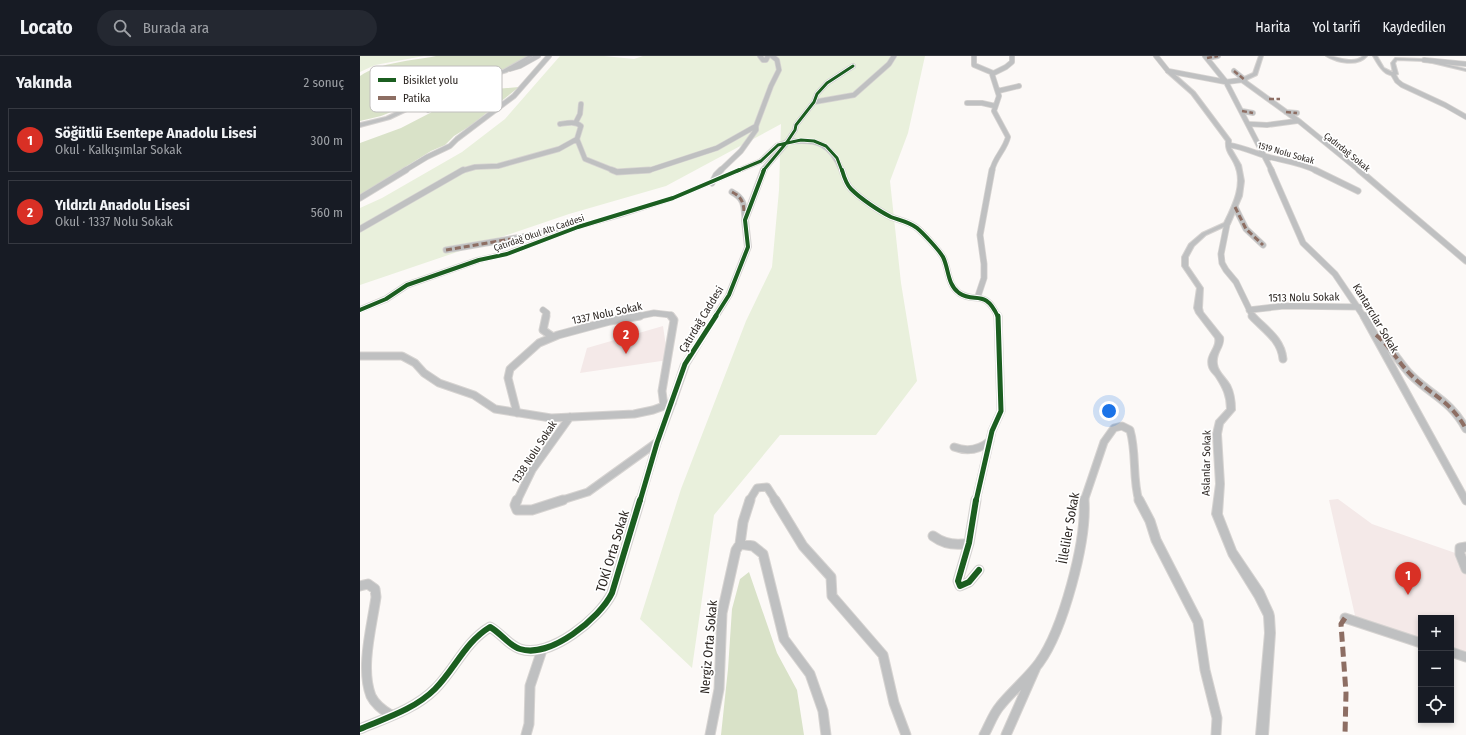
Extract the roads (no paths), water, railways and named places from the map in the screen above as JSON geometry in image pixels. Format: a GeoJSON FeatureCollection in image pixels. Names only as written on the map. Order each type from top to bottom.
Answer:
{"type":"FeatureCollection","features":[{"type":"Feature","properties":{"kind":"street"},"geometry":{"type":"LineString","coordinates":[[510,69],[531,56]]}},
{"type":"Feature","properties":{"kind":"street"},"geometry":{"type":"LineString","coordinates":[[502,71],[520,66],[538,56]]}},
{"type":"Feature","properties":{"kind":"street"},"geometry":{"type":"LineString","coordinates":[[502,105],[514,96],[549,56]]}},
{"type":"Feature","properties":{"kind":"street"},"geometry":{"type":"LineString","coordinates":[[760,56],[763,60],[766,60],[768,56]]}},
{"type":"Feature","properties":{"kind":"street"},"geometry":{"type":"LineString","coordinates":[[712,183],[716,175],[741,150],[756,130],[756,126],[771,86],[779,70],[777,60],[772,56]]}},
{"type":"Feature","properties":{"kind":"street"},"geometry":{"type":"LineString","coordinates":[[814,102],[854,95],[889,64],[894,56]]}},
{"type":"Feature","properties":{"kind":"street"},"geometry":{"type":"LineString","coordinates":[[974,56],[974,65],[993,73],[1006,67],[1012,62],[1012,56]]}},
{"type":"Feature","properties":{"kind":"street"},"geometry":{"type":"LineString","coordinates":[[1156,56],[1168,71],[1193,93],[1229,141],[1228,148],[1238,165],[1241,181],[1235,207],[1227,224],[1227,232],[1220,259],[1226,272],[1239,285],[1249,310],[1282,347],[1283,359]]}},
{"type":"Feature","properties":{"kind":"street"},"geometry":{"type":"LineString","coordinates":[[1206,57],[1218,56]]}},
{"type":"Feature","properties":{"kind":"street"},"geometry":{"type":"LineString","coordinates":[[1168,71],[1226,82],[1244,80],[1255,74],[1261,56]]}},
{"type":"Feature","properties":{"kind":"street"},"geometry":{"type":"LineString","coordinates":[[1328,56],[1343,60],[1355,61],[1361,60],[1365,56]]}},
{"type":"Feature","properties":{"kind":"street"},"geometry":{"type":"LineString","coordinates":[[1355,61],[1358,60],[1358,56]]}},
{"type":"Feature","properties":{"kind":"street"},"geometry":{"type":"LineString","coordinates":[[1375,56],[1385,71],[1392,74],[1402,85],[1466,117]]}},
{"type":"Feature","properties":{"kind":"street","name":"Kantarcılar Sokak"},"geometry":{"type":"LineString","coordinates":[[1206,57],[1226,82],[1249,124],[1265,156],[1303,243],[1335,274],[1359,307],[1376,335],[1466,501]]}},
{"type":"Feature","properties":{"kind":"street"},"geometry":{"type":"LineString","coordinates":[[1392,74],[1396,74],[1393,64],[1395,60],[1446,61],[1466,64]]}},
{"type":"Feature","properties":{"kind":"street"},"geometry":{"type":"LineString","coordinates":[[1424,60],[1466,70]]}},
{"type":"Feature","properties":{"kind":"street"},"geometry":{"type":"LineString","coordinates":[[787,142],[795,130],[796,125],[814,102],[817,94],[827,83],[852,66]]}},
{"type":"Feature","properties":{"kind":"street","name":"Çadırdağ Sokak"},"geometry":{"type":"LineString","coordinates":[[1234,71],[1286,112],[1466,261]]}},
{"type":"Feature","properties":{"kind":"street"},"geometry":{"type":"LineString","coordinates":[[978,296],[984,278],[984,264],[980,235],[990,175],[993,164],[1006,146],[1008,137],[994,111],[999,96],[992,76],[993,73]]}},
{"type":"Feature","properties":{"kind":"street"},"geometry":{"type":"LineString","coordinates":[[998,91],[1019,86]]}},
{"type":"Feature","properties":{"kind":"street"},"geometry":{"type":"LineString","coordinates":[[1269,99],[1280,99]]}},
{"type":"Feature","properties":{"kind":"street"},"geometry":{"type":"LineString","coordinates":[[967,103],[982,103],[995,106]]}},
{"type":"Feature","properties":{"kind":"street"},"geometry":{"type":"LineString","coordinates":[[576,122],[580,114],[581,104]]}},
{"type":"Feature","properties":{"kind":"street"},"geometry":{"type":"LineString","coordinates":[[1242,111],[1253,112]]}},
{"type":"Feature","properties":{"kind":"street"},"geometry":{"type":"LineString","coordinates":[[360,125],[388,118],[400,112]]}},
{"type":"Feature","properties":{"kind":"street"},"geometry":{"type":"LineString","coordinates":[[360,198],[427,157],[450,146],[493,112]]}},
{"type":"Feature","properties":{"kind":"street"},"geometry":{"type":"LineString","coordinates":[[1286,112],[1297,113]]}},
{"type":"Feature","properties":{"kind":"street"},"geometry":{"type":"LineString","coordinates":[[360,229],[466,169],[498,166],[559,149],[577,139],[581,126],[576,122],[560,124]]}},
{"type":"Feature","properties":{"kind":"street"},"geometry":{"type":"LineString","coordinates":[[1249,124],[1267,125],[1297,122]]}},
{"type":"Feature","properties":{"kind":"street"},"geometry":{"type":"LineString","coordinates":[[577,139],[581,143],[582,156],[585,159],[617,172],[632,172],[650,170],[717,148],[756,126]]}},
{"type":"Feature","properties":{"kind":"street"},"geometry":{"type":"LineString","coordinates":[[787,142],[814,140],[826,146],[837,158],[846,182],[851,189],[883,214],[916,226],[942,256],[945,262],[948,279],[954,289],[962,295],[968,297],[978,296],[992,305],[998,316],[1001,411],[990,441],[972,518],[969,544],[958,581],[960,586],[969,582],[979,570]]}},
{"type":"Feature","properties":{"kind":"street","name":"Çatırdağ Okul Altı Caddesi"},"geometry":{"type":"LineString","coordinates":[[360,310],[386,299],[407,286],[479,260],[507,254],[578,227],[673,198],[712,183],[760,161],[778,145],[787,142]]}},
{"type":"Feature","properties":{"kind":"street","name":"Çatırdağ Caddesi"},"geometry":{"type":"LineString","coordinates":[[668,404],[685,364],[729,295],[748,247],[745,220],[764,169],[787,142]]}},
{"type":"Feature","properties":{"kind":"street","name":"1519 Nolu Sokak"},"geometry":{"type":"LineString","coordinates":[[1229,145],[1265,156],[1289,160],[1307,166],[1358,191]]}},
{"type":"Feature","properties":{"kind":"street"},"geometry":{"type":"LineString","coordinates":[[732,192],[740,196],[744,206],[745,220]]}},
{"type":"Feature","properties":{"kind":"street"},"geometry":{"type":"LineString","coordinates":[[1235,207],[1239,219],[1248,232],[1264,245]]}},
{"type":"Feature","properties":{"kind":"street","name":"Aslanlar Sokak"},"geometry":{"type":"LineString","coordinates":[[1227,224],[1204,234],[1191,245],[1185,257],[1185,266],[1200,288],[1198,308],[1200,313],[1219,338],[1220,342],[1212,357],[1213,367],[1227,387],[1232,399],[1231,410],[1219,423],[1217,434],[1220,484],[1217,514],[1232,553],[1259,594],[1268,616],[1270,633],[1262,735]]}},
{"type":"Feature","properties":{"kind":"street"},"geometry":{"type":"LineString","coordinates":[[446,250],[578,227]]}},
{"type":"Feature","properties":{"kind":"street","name":"1513 Nolu Sokak"},"geometry":{"type":"LineString","coordinates":[[1249,310],[1284,306],[1359,307]]}},
{"type":"Feature","properties":{"kind":"street"},"geometry":{"type":"LineString","coordinates":[[543,310],[547,313],[544,330],[553,337]]}},
{"type":"Feature","properties":{"kind":"street","name":"1337 Nolu Sokak"},"geometry":{"type":"LineString","coordinates":[[517,413],[508,378],[510,370],[540,343],[578,329],[610,321],[654,313],[671,315],[674,320],[662,391],[662,400],[668,404]]}},
{"type":"Feature","properties":{"kind":"street"},"geometry":{"type":"LineString","coordinates":[[1376,335],[1386,342],[1411,375],[1448,403],[1459,416],[1466,429]]}},
{"type":"Feature","properties":{"kind":"street"},"geometry":{"type":"LineString","coordinates":[[360,356],[402,356],[415,362],[424,373],[439,384],[458,388],[474,395],[495,409],[517,413],[551,418],[634,414],[653,410],[668,404]]}},
{"type":"Feature","properties":{"kind":"street","name":"TOKİ Orta Sokak"},"geometry":{"type":"LineString","coordinates":[[391,715],[429,695],[481,631],[490,627],[496,629],[510,645],[524,650],[542,650],[568,638],[606,605],[612,593],[668,404]]}},
{"type":"Feature","properties":{"kind":"street","name":"1338 Nolu Sokak"},"geometry":{"type":"LineString","coordinates":[[570,417],[532,471],[518,497],[515,505],[517,510],[532,510],[588,492],[656,443]]}},
{"type":"Feature","properties":{"kind":"street","name":"İlleliler Sokak"},"geometry":{"type":"LineString","coordinates":[[984,735],[999,707],[1038,664],[1050,646],[1075,569],[1085,514],[1084,498],[1104,442],[1114,428],[1122,426],[1130,430],[1134,443],[1135,488],[1140,504],[1150,521],[1156,540],[1198,622],[1205,670],[1217,718],[1216,735]]}},
{"type":"Feature","properties":{"kind":"street"},"geometry":{"type":"LineString","coordinates":[[954,447],[963,450],[976,449],[984,446],[990,441]]}},
{"type":"Feature","properties":{"kind":"street"},"geometry":{"type":"LineString","coordinates":[[826,735],[823,710],[810,674],[784,638],[763,554],[752,546],[740,544],[743,521],[752,495],[757,488],[767,487],[803,546],[831,577],[832,596],[883,655],[894,703],[906,735]]}},
{"type":"Feature","properties":{"kind":"street"},"geometry":{"type":"LineString","coordinates":[[933,536],[945,544],[969,544]]}},
{"type":"Feature","properties":{"kind":"street","name":"Nergiz Orta Sokak"},"geometry":{"type":"LineString","coordinates":[[710,735],[719,689],[722,613],[736,550],[740,544]]}},
{"type":"Feature","properties":{"kind":"street"},"geometry":{"type":"LineString","coordinates":[[1466,547],[1460,548],[1460,554],[1466,569]]}},
{"type":"Feature","properties":{"kind":"street"},"geometry":{"type":"LineString","coordinates":[[360,586],[368,584],[375,589],[376,597],[360,659],[362,678],[365,688],[382,711],[391,715]]}},
{"type":"Feature","properties":{"kind":"street"},"geometry":{"type":"LineString","coordinates":[[1345,618],[1418,642]]}},
{"type":"Feature","properties":{"kind":"street"},"geometry":{"type":"LineString","coordinates":[[526,735],[529,724],[530,686],[542,650]]}},
{"type":"Feature","properties":{"kind":"street"},"geometry":{"type":"LineString","coordinates":[[1454,653],[1466,657]]}},
{"type":"Feature","properties":{"kind":"street"},"geometry":{"type":"LineString","coordinates":[[1006,735],[1038,664]]}},
{"type":"Feature","properties":{"kind":"street"},"geometry":{"type":"LineString","coordinates":[[360,729],[391,715]]}},
{"type":"Feature","properties":{"kind":"place","name":"Yıldızlı Anadolu Lisesi"},"geometry":{"type":"Point","coordinates":[626,354]}},
{"type":"Feature","properties":{"kind":"place","name":"Söğütlü Esentepe Anadolu Lisesi"},"geometry":{"type":"Point","coordinates":[1408,595]}}]}
